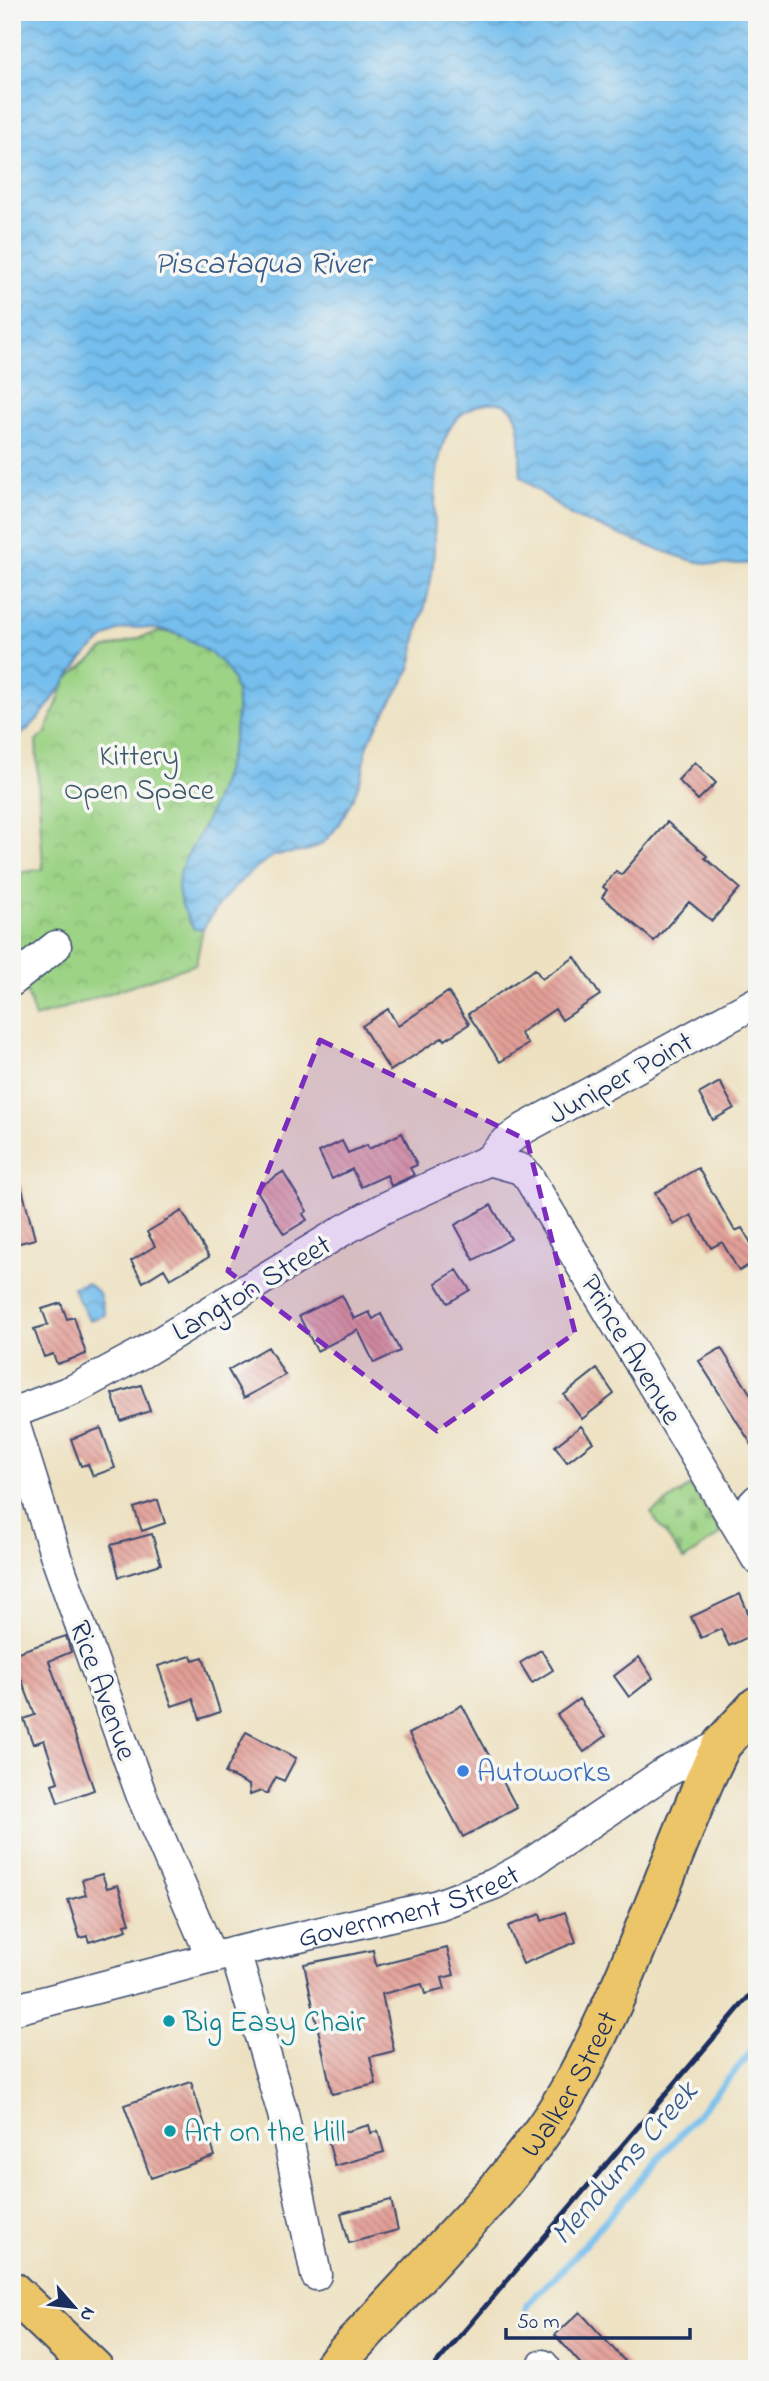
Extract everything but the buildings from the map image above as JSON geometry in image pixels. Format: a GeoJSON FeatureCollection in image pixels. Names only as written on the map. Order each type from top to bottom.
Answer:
{"type":"FeatureCollection","features":[{"type":"Feature","properties":{"kind":"main road","name":"Government Street"},"geometry":{"type":"LineString","coordinates":[[722,1744],[757,1706]]}},
{"type":"Feature","properties":{"kind":"main road","name":"Walker Street"},"geometry":{"type":"LineString","coordinates":[[331,2369],[496,2191],[521,2161],[570,2090],[612,2005],[684,1828],[722,1744]]}},
{"type":"Feature","properties":{"kind":"main road"},"geometry":{"type":"LineString","coordinates":[[12,2291],[94,2369]]}},
{"type":"Feature","properties":{"kind":"street"},"geometry":{"type":"LineString","coordinates":[[12,981],[57,946]]}},
{"type":"Feature","properties":{"kind":"street","name":"Juniper Point"},"geometry":{"type":"LineString","coordinates":[[489,1160],[503,1144],[526,1128],[757,1002]]}},
{"type":"Feature","properties":{"kind":"street","name":"Langton Street"},"geometry":{"type":"LineString","coordinates":[[12,1415],[101,1376],[342,1231],[382,1209],[489,1160]]}},
{"type":"Feature","properties":{"kind":"street","name":"Prince Avenue"},"geometry":{"type":"LineString","coordinates":[[489,1160],[521,1169],[529,1178],[757,1559]]}},
{"type":"Feature","properties":{"kind":"street","name":"Rice Avenue"},"geometry":{"type":"LineString","coordinates":[[12,1415],[57,1557],[141,1794],[223,1955],[283,2113],[316,2274]]}},
{"type":"Feature","properties":{"kind":"street"},"geometry":{"type":"LineString","coordinates":[[736,1522],[757,1500]]}},
{"type":"Feature","properties":{"kind":"street","name":"Government Street"},"geometry":{"type":"LineString","coordinates":[[12,2010],[223,1955],[413,1912],[494,1884],[561,1845],[666,1772],[722,1744]]}},
{"type":"Feature","properties":{"kind":"highlighted area"},"geometry":{"type":"Polygon","coordinates":[[[320,1040],[527,1140],[575,1333],[437,1431],[228,1271],[320,1040]]]}},
{"type":"Feature","properties":{"kind":"green space","name":"Kittery Open Space"},"geometry":{"type":"Polygon","coordinates":[[[161,631],[192,637],[221,652],[247,702],[196,964],[35,1018],[12,945],[12,874],[43,869],[36,741],[45,734],[66,680],[104,649],[161,631]]]}},
{"type":"Feature","properties":{"kind":"green space"},"geometry":{"type":"Polygon","coordinates":[[[690,1486],[722,1533],[684,1560],[651,1513],[690,1486]]]}},
{"type":"Feature","properties":{"kind":"water","name":"Piscataqua River"},"geometry":{"type":"Polygon","coordinates":[[[12,12],[757,12],[757,563],[718,565],[693,561],[572,516],[521,477],[520,437],[515,413],[507,406],[496,403],[479,405],[465,412],[448,432],[438,464],[432,573],[411,666],[372,735],[364,768],[350,804],[335,830],[324,842],[310,850],[274,856],[252,871],[224,899],[203,929],[194,929],[181,902],[178,885],[182,865],[214,801],[235,733],[236,691],[230,674],[221,662],[187,638],[173,633],[146,628],[119,630],[97,644],[38,719],[12,741],[12,12]]]}},
{"type":"Feature","properties":{"kind":"water"},"geometry":{"type":"Polygon","coordinates":[[[87,1283],[99,1293],[105,1315],[89,1320],[73,1287],[87,1283]]]}},
{"type":"Feature","properties":{"kind":"waterway","name":"Mendums Creek"},"geometry":{"type":"LineString","coordinates":[[526,2309],[757,2046]]}},
{"type":"Feature","properties":{"kind":"railway"},"geometry":{"type":"LineString","coordinates":[[432,2369],[757,1987]]}},
{"type":"Feature","properties":{"kind":"place","name":"Autoworks"},"geometry":{"type":"Point","coordinates":[463,1771]}},
{"type":"Feature","properties":{"kind":"place","name":"Big Easy Chair"},"geometry":{"type":"Point","coordinates":[169,2021]}},
{"type":"Feature","properties":{"kind":"place","name":"Art on the Hill"},"geometry":{"type":"Point","coordinates":[170,2131]}}]}
